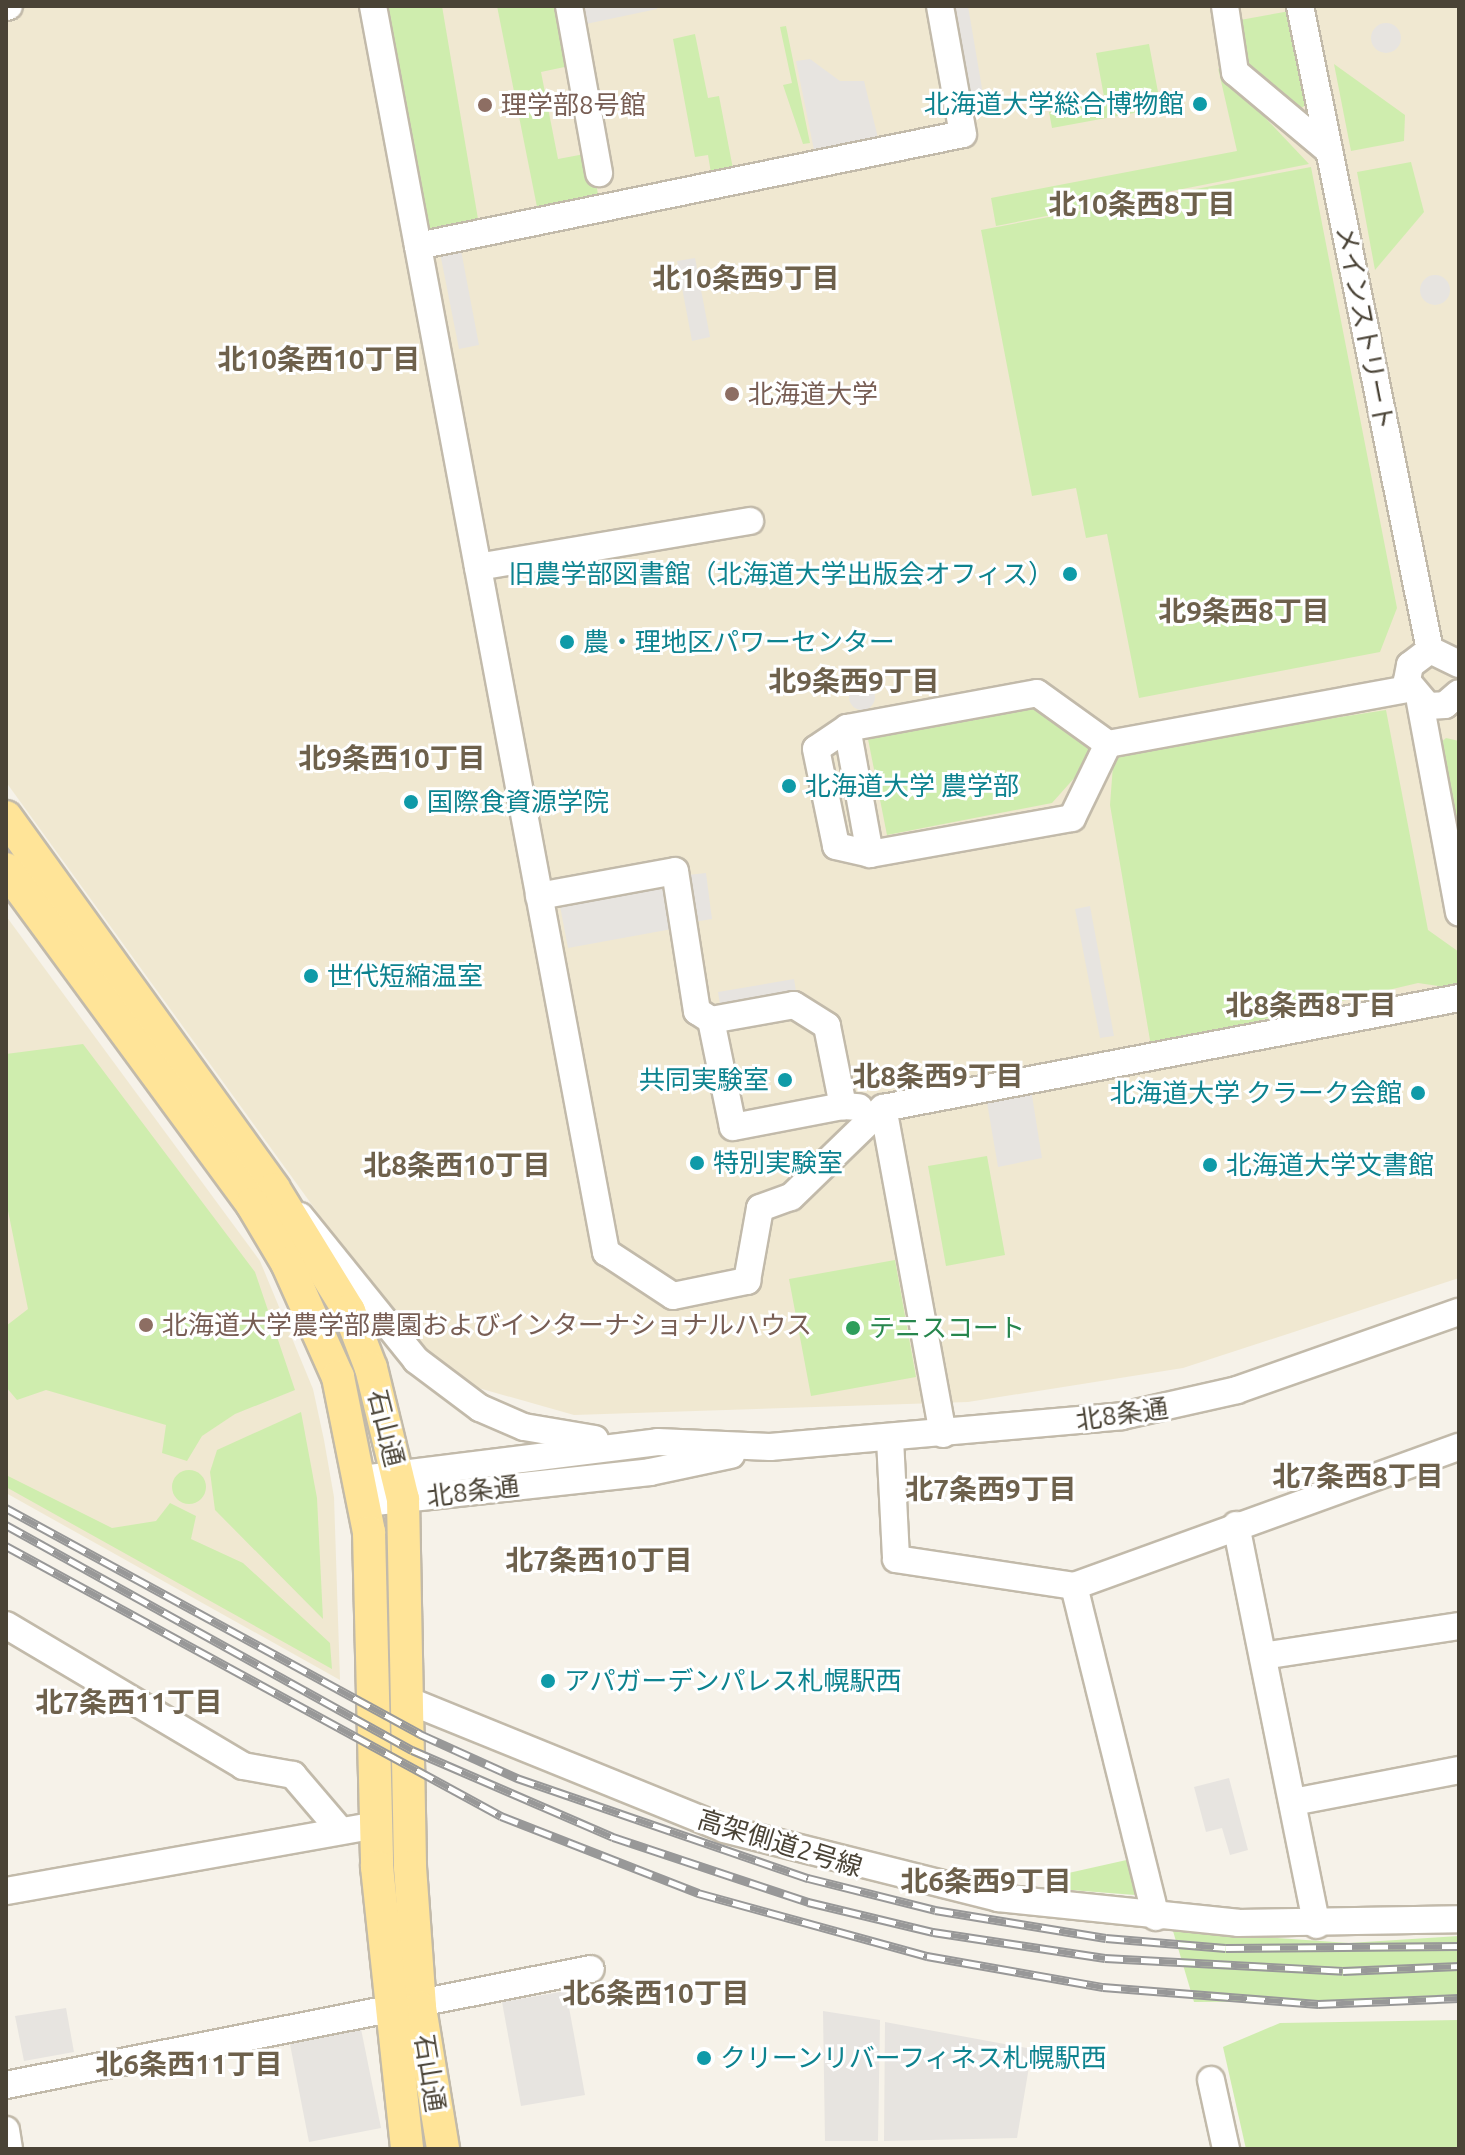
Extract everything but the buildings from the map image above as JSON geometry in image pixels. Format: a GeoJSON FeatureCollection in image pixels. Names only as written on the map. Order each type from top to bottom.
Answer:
{"type":"FeatureCollection","features":[{"type":"Feature","properties":{"kind":"main road","name":"石山通"},"geometry":{"type":"LineString","coordinates":[[6,817],[274,1189],[349,1311],[400,1487],[420,2008],[443,2149]]}},
{"type":"Feature","properties":{"kind":"main road","name":"石山通"},"geometry":{"type":"LineString","coordinates":[[6,869],[287,1263],[338,1377],[364,1491],[375,1825],[387,2014],[407,2149]]}},
{"type":"Feature","properties":{"kind":"street"},"geometry":{"type":"LineString","coordinates":[[373,6],[606,1252],[673,1296],[747,1281],[760,1208],[791,1197],[883,1108]]}},
{"type":"Feature","properties":{"kind":"street"},"geometry":{"type":"LineString","coordinates":[[569,6],[599,173]]}},
{"type":"Feature","properties":{"kind":"street"},"geometry":{"type":"LineString","coordinates":[[418,246],[963,134],[940,6]]}},
{"type":"Feature","properties":{"kind":"street"},"geometry":{"type":"LineString","coordinates":[[1225,6],[1235,72],[1329,151]]}},
{"type":"Feature","properties":{"kind":"street","name":"メインストリート"},"geometry":{"type":"LineString","coordinates":[[1300,6],[1430,650]]}},
{"type":"Feature","properties":{"kind":"street"},"geometry":{"type":"LineString","coordinates":[[478,567],[750,521]]}},
{"type":"Feature","properties":{"kind":"street"},"geometry":{"type":"LineString","coordinates":[[1459,664],[1430,650],[1410,665],[1459,912]]}},
{"type":"Feature","properties":{"kind":"street"},"geometry":{"type":"LineString","coordinates":[[1108,744],[1072,818],[870,854],[847,728],[1037,693],[1108,744],[1414,696],[1445,705],[1459,693]]}},
{"type":"Feature","properties":{"kind":"street"},"geometry":{"type":"LineString","coordinates":[[539,896],[675,871],[697,1011],[711,1020],[794,1005],[827,1026],[843,1106]]}},
{"type":"Feature","properties":{"kind":"street"},"geometry":{"type":"LineString","coordinates":[[711,1020],[733,1127],[843,1106],[883,1108],[1459,998]]}},
{"type":"Feature","properties":{"kind":"street"},"geometry":{"type":"LineString","coordinates":[[883,1108],[943,1434]]}},
{"type":"Feature","properties":{"kind":"street"},"geometry":{"type":"LineString","coordinates":[[274,1189],[416,1360],[480,1408],[569,1438],[658,1442]]}},
{"type":"Feature","properties":{"kind":"street","name":"北8条通"},"geometry":{"type":"LineString","coordinates":[[400,1487],[658,1442],[770,1447],[890,1439],[1183,1406],[1459,1312]]}},
{"type":"Feature","properties":{"kind":"street"},"geometry":{"type":"LineString","coordinates":[[890,1439],[896,1559],[1074,1586],[1459,1447]]}},
{"type":"Feature","properties":{"kind":"street","name":"北8条通"},"geometry":{"type":"LineString","coordinates":[[364,1491],[650,1472],[770,1447]]}},
{"type":"Feature","properties":{"kind":"street"},"geometry":{"type":"LineString","coordinates":[[1236,1525],[1317,1925]]}},
{"type":"Feature","properties":{"kind":"street"},"geometry":{"type":"LineString","coordinates":[[1074,1586],[1156,1917]]}},
{"type":"Feature","properties":{"kind":"street"},"geometry":{"type":"LineString","coordinates":[[6,1625],[243,1766],[293,1775],[340,1830]]}},
{"type":"Feature","properties":{"kind":"street"},"geometry":{"type":"LineString","coordinates":[[1263,1656],[1459,1626]]}},
{"type":"Feature","properties":{"kind":"street","name":"高架側道2号線"},"geometry":{"type":"LineString","coordinates":[[407,1700],[609,1788],[827,1859],[998,1898],[1156,1917],[1317,1925],[1459,1919]]}},
{"type":"Feature","properties":{"kind":"street"},"geometry":{"type":"LineString","coordinates":[[1293,1802],[1459,1770]]}},
{"type":"Feature","properties":{"kind":"street"},"geometry":{"type":"LineString","coordinates":[[6,1891],[375,1825]]}},
{"type":"Feature","properties":{"kind":"street"},"geometry":{"type":"LineString","coordinates":[[6,2085],[420,2008],[591,1969]]}},
{"type":"Feature","properties":{"kind":"street"},"geometry":{"type":"LineString","coordinates":[[1211,2080],[1226,2149]]}},
{"type":"Feature","properties":{"kind":"street"},"geometry":{"type":"LineString","coordinates":[[6,2130],[9,2149]]}},
{"type":"Feature","properties":{"kind":"shaded area","name":"北海道大学"},"geometry":{"type":"Polygon","coordinates":[[[6,6],[1459,6],[1459,1278],[1183,1368],[968,1402],[574,1415],[475,1387],[412,1343],[6,782],[6,6]]]}},
{"type":"Feature","properties":{"kind":"shaded area"},"geometry":{"type":"Polygon","coordinates":[[[582,6],[657,6],[657,9],[586,24],[582,6]]]}},
{"type":"Feature","properties":{"kind":"shaded area"},"geometry":{"type":"Polygon","coordinates":[[[952,6],[968,6],[984,100],[969,103],[952,6]]]}},
{"type":"Feature","properties":{"kind":"shaded area"},"geometry":{"type":"Polygon","coordinates":[[[1386,23],[1397,27],[1401,38],[1397,49],[1386,53],[1375,49],[1371,38],[1375,27],[1386,23]]]}},
{"type":"Feature","properties":{"kind":"shaded area"},"geometry":{"type":"Polygon","coordinates":[[[810,59],[840,81],[864,81],[879,142],[815,155],[796,61],[810,59]]]}},
{"type":"Feature","properties":{"kind":"shaded area"},"geometry":{"type":"Polygon","coordinates":[[[460,245],[479,345],[459,349],[439,248],[460,245]]]}},
{"type":"Feature","properties":{"kind":"shaded area"},"geometry":{"type":"Polygon","coordinates":[[[695,258],[710,337],[692,341],[677,261],[695,258]]]}},
{"type":"Feature","properties":{"kind":"shaded area"},"geometry":{"type":"Polygon","coordinates":[[[1435,275],[1446,279],[1450,290],[1446,301],[1435,305],[1424,301],[1420,290],[1424,279],[1435,275]]]}},
{"type":"Feature","properties":{"kind":"shaded area"},"geometry":{"type":"Polygon","coordinates":[[[862,684],[871,688],[875,697],[871,706],[862,710],[853,706],[849,697],[853,688],[862,684]]]}},
{"type":"Feature","properties":{"kind":"shaded area"},"geometry":{"type":"Polygon","coordinates":[[[706,873],[712,919],[693,922],[688,875],[706,873]]]}},
{"type":"Feature","properties":{"kind":"shaded area"},"geometry":{"type":"Polygon","coordinates":[[[663,882],[672,929],[568,948],[559,901],[663,882]]]}},
{"type":"Feature","properties":{"kind":"shaded area"},"geometry":{"type":"Polygon","coordinates":[[[1090,906],[1114,1036],[1100,1038],[1075,909],[1090,906]]]}},
{"type":"Feature","properties":{"kind":"shaded area","name":"北海道大学農学部農園およびインターナショナルハウス"},"geometry":{"type":"Polygon","coordinates":[[[6,916],[260,1261],[313,1389],[324,1440],[334,1497],[340,1680],[6,1493],[6,916]]]}},
{"type":"Feature","properties":{"kind":"shaded area"},"geometry":{"type":"Polygon","coordinates":[[[794,979],[797,997],[721,1011],[718,992],[794,979]]]}},
{"type":"Feature","properties":{"kind":"shaded area"},"geometry":{"type":"Polygon","coordinates":[[[1030,1083],[1042,1158],[998,1167],[985,1091],[1030,1083]]]}},
{"type":"Feature","properties":{"kind":"shaded area"},"geometry":{"type":"Polygon","coordinates":[[[1229,1778],[1248,1850],[1230,1855],[1222,1828],[1206,1832],[1194,1787],[1229,1778]]]}},
{"type":"Feature","properties":{"kind":"shaded area"},"geometry":{"type":"Polygon","coordinates":[[[566,1991],[585,2095],[521,2106],[502,2002],[566,1991]]]}},
{"type":"Feature","properties":{"kind":"shaded area"},"geometry":{"type":"Polygon","coordinates":[[[66,2008],[74,2052],[24,2061],[15,2016],[66,2008]]]}},
{"type":"Feature","properties":{"kind":"shaded area"},"geometry":{"type":"Polygon","coordinates":[[[823,2011],[880,2020],[878,2141],[825,2141],[823,2011]]]}},
{"type":"Feature","properties":{"kind":"shaded area"},"geometry":{"type":"Polygon","coordinates":[[[359,2019],[381,2128],[309,2142],[288,2034],[359,2019]]]}},
{"type":"Feature","properties":{"kind":"shaded area"},"geometry":{"type":"Polygon","coordinates":[[[885,2022],[1032,2049],[1017,2138],[884,2141],[885,2022]]]}},
{"type":"Feature","properties":{"kind":"green space"},"geometry":{"type":"Polygon","coordinates":[[[381,6],[442,6],[479,225],[436,233],[424,224],[381,6]]]}},
{"type":"Feature","properties":{"kind":"green space"},"geometry":{"type":"Polygon","coordinates":[[[497,6],[562,6],[574,65],[541,72],[558,159],[590,153],[598,194],[537,207],[497,6]]]}},
{"type":"Feature","properties":{"kind":"green space"},"geometry":{"type":"Polygon","coordinates":[[[1290,11],[1307,104],[1292,115],[1238,70],[1229,22],[1290,11]]]}},
{"type":"Feature","properties":{"kind":"green space"},"geometry":{"type":"Polygon","coordinates":[[[786,26],[810,143],[803,144],[783,85],[792,83],[780,27],[786,26]]]}},
{"type":"Feature","properties":{"kind":"green space"},"geometry":{"type":"Polygon","coordinates":[[[695,34],[708,98],[719,96],[734,174],[712,179],[708,155],[695,157],[673,39],[695,34]]]}},
{"type":"Feature","properties":{"kind":"green space"},"geometry":{"type":"Polygon","coordinates":[[[1149,44],[1161,108],[1052,128],[1049,112],[1105,102],[1096,53],[1149,44]]]}},
{"type":"Feature","properties":{"kind":"green space"},"geometry":{"type":"Polygon","coordinates":[[[1334,64],[1405,115],[1404,141],[1351,151],[1334,64]]]}},
{"type":"Feature","properties":{"kind":"green space"},"geometry":{"type":"Polygon","coordinates":[[[1218,68],[1309,164],[996,226],[991,198],[1237,151],[1218,68]]]}},
{"type":"Feature","properties":{"kind":"green space"},"geometry":{"type":"Polygon","coordinates":[[[1411,162],[1424,212],[1375,270],[1357,172],[1411,162]]]}},
{"type":"Feature","properties":{"kind":"green space"},"geometry":{"type":"Polygon","coordinates":[[[1311,167],[1397,608],[1380,652],[1139,698],[1107,534],[1086,538],[1076,488],[1032,496],[981,230],[1311,167]]]}},
{"type":"Feature","properties":{"kind":"green space"},"geometry":{"type":"Polygon","coordinates":[[[1034,706],[1089,739],[1093,757],[1052,803],[887,835],[868,739],[1034,706]]]}},
{"type":"Feature","properties":{"kind":"green space"},"geometry":{"type":"Polygon","coordinates":[[[1386,710],[1428,930],[1459,952],[1459,989],[1418,983],[1151,1046],[1110,805],[1114,752],[1386,710]]]}},
{"type":"Feature","properties":{"kind":"green space"},"geometry":{"type":"Polygon","coordinates":[[[1446,738],[1459,741],[1459,856],[1439,744],[1446,738]]]}},
{"type":"Feature","properties":{"kind":"green space"},"geometry":{"type":"Polygon","coordinates":[[[83,1044],[255,1272],[295,1390],[235,1414],[202,1436],[187,1461],[162,1453],[166,1425],[46,1390],[17,1400],[6,1387],[6,1326],[28,1309],[6,1201],[6,1054],[83,1044]]]}},
{"type":"Feature","properties":{"kind":"green space"},"geometry":{"type":"Polygon","coordinates":[[[987,1156],[1005,1255],[946,1266],[928,1166],[987,1156]]]}},
{"type":"Feature","properties":{"kind":"green space","name":"テニスコート"},"geometry":{"type":"Polygon","coordinates":[[[895,1260],[916,1377],[811,1396],[789,1279],[895,1260]]]}},
{"type":"Feature","properties":{"kind":"green space"},"geometry":{"type":"Polygon","coordinates":[[[301,1412],[317,1498],[323,1619],[215,1510],[210,1472],[217,1450],[301,1412]]]}},
{"type":"Feature","properties":{"kind":"green space"},"geometry":{"type":"Polygon","coordinates":[[[189,1470],[201,1475],[206,1487],[201,1499],[189,1504],[177,1499],[172,1487],[177,1475],[189,1470]]]}},
{"type":"Feature","properties":{"kind":"green space"},"geometry":{"type":"Polygon","coordinates":[[[6,1475],[112,1528],[156,1521],[170,1503],[196,1516],[191,1539],[243,1563],[330,1643],[332,1669],[6,1487],[6,1475]]]}},
{"type":"Feature","properties":{"kind":"green space"},"geometry":{"type":"Polygon","coordinates":[[[1131,1859],[1135,1895],[1045,1888],[1055,1876],[1131,1859]]]}},
{"type":"Feature","properties":{"kind":"green space"},"geometry":{"type":"Polygon","coordinates":[[[1173,1931],[1349,1943],[1459,1936],[1459,2000],[1194,2002],[1173,1931]]]}},
{"type":"Feature","properties":{"kind":"green space"},"geometry":{"type":"Polygon","coordinates":[[[1459,2020],[1459,2149],[1246,2149],[1223,2047],[1280,2023],[1459,2020]]]}},
{"type":"Feature","properties":{"kind":"railway"},"geometry":{"type":"LineString","coordinates":[[6,1508],[420,1734],[517,1778],[808,1878],[935,1910],[1106,1938],[1226,1948],[1459,1946]]}},
{"type":"Feature","properties":{"kind":"railway"},"geometry":{"type":"LineString","coordinates":[[6,1525],[412,1750],[613,1837],[808,1902],[933,1932],[1105,1958],[1343,1971],[1459,1966]]}},
{"type":"Feature","properties":{"kind":"railway"},"geometry":{"type":"LineString","coordinates":[[6,1546],[501,1816],[698,1893],[927,1956],[1103,1987],[1318,2004],[1459,1998]]}},
{"type":"Feature","properties":{"kind":"place","name":"北海道大学総合博物館"},"geometry":{"type":"Point","coordinates":[1200,104]}},
{"type":"Feature","properties":{"kind":"place","name":"理学部8号館"},"geometry":{"type":"Point","coordinates":[485,105]}},
{"type":"Feature","properties":{"kind":"place","name":"北海道大学"},"geometry":{"type":"Point","coordinates":[732,394]}},
{"type":"Feature","properties":{"kind":"place","name":"旧農学部図書館（北海道大学出版会オフィス）"},"geometry":{"type":"Point","coordinates":[1070,574]}},
{"type":"Feature","properties":{"kind":"place","name":"農・理地区パワーセンター"},"geometry":{"type":"Point","coordinates":[567,642]}},
{"type":"Feature","properties":{"kind":"place","name":"北海道大学 農学部"},"geometry":{"type":"Point","coordinates":[789,786]}},
{"type":"Feature","properties":{"kind":"place","name":"国際食資源学院"},"geometry":{"type":"Point","coordinates":[411,802]}},
{"type":"Feature","properties":{"kind":"place","name":"世代短縮温室"},"geometry":{"type":"Point","coordinates":[311,976]}},
{"type":"Feature","properties":{"kind":"place","name":"共同実験室"},"geometry":{"type":"Point","coordinates":[785,1080]}},
{"type":"Feature","properties":{"kind":"place","name":"北海道大学 クラーク会館"},"geometry":{"type":"Point","coordinates":[1418,1093]}},
{"type":"Feature","properties":{"kind":"place","name":"特別実験室"},"geometry":{"type":"Point","coordinates":[697,1163]}},
{"type":"Feature","properties":{"kind":"place","name":"北海道大学文書館"},"geometry":{"type":"Point","coordinates":[1210,1165]}},
{"type":"Feature","properties":{"kind":"place","name":"北海道大学農学部農園およびインターナショナルハウス"},"geometry":{"type":"Point","coordinates":[146,1325]}},
{"type":"Feature","properties":{"kind":"place","name":"テニスコート"},"geometry":{"type":"Point","coordinates":[853,1328]}},
{"type":"Feature","properties":{"kind":"place","name":"アパガーデンパレス札幌駅西"},"geometry":{"type":"Point","coordinates":[548,1681]}},
{"type":"Feature","properties":{"kind":"place","name":"クリーンリバーフィネス札幌駅西"},"geometry":{"type":"Point","coordinates":[704,2058]}},
{"type":"Feature","properties":{"kind":"district","name":"北10条西8丁目"},"geometry":{"type":"Point","coordinates":[1142,204]}},
{"type":"Feature","properties":{"kind":"district","name":"北10条西9丁目"},"geometry":{"type":"Point","coordinates":[746,278]}},
{"type":"Feature","properties":{"kind":"district","name":"北10条西10丁目"},"geometry":{"type":"Point","coordinates":[319,359]}},
{"type":"Feature","properties":{"kind":"district","name":"北9条西8丁目"},"geometry":{"type":"Point","coordinates":[1244,611]}},
{"type":"Feature","properties":{"kind":"district","name":"北9条西9丁目"},"geometry":{"type":"Point","coordinates":[854,681]}},
{"type":"Feature","properties":{"kind":"district","name":"北9条西10丁目"},"geometry":{"type":"Point","coordinates":[392,758]}},
{"type":"Feature","properties":{"kind":"district","name":"北8条西8丁目"},"geometry":{"type":"Point","coordinates":[1311,1005]}},
{"type":"Feature","properties":{"kind":"district","name":"北8条西9丁目"},"geometry":{"type":"Point","coordinates":[938,1076]}},
{"type":"Feature","properties":{"kind":"district","name":"北8条西10丁目"},"geometry":{"type":"Point","coordinates":[457,1165]}},
{"type":"Feature","properties":{"kind":"district","name":"北7条西8丁目"},"geometry":{"type":"Point","coordinates":[1358,1476]}},
{"type":"Feature","properties":{"kind":"district","name":"北7条西9丁目"},"geometry":{"type":"Point","coordinates":[991,1489]}},
{"type":"Feature","properties":{"kind":"district","name":"北7条西10丁目"},"geometry":{"type":"Point","coordinates":[599,1560]}},
{"type":"Feature","properties":{"kind":"district","name":"北7条西11丁目"},"geometry":{"type":"Point","coordinates":[129,1702]}},
{"type":"Feature","properties":{"kind":"district","name":"北6条西9丁目"},"geometry":{"type":"Point","coordinates":[986,1881]}},
{"type":"Feature","properties":{"kind":"district","name":"北6条西10丁目"},"geometry":{"type":"Point","coordinates":[656,1993]}},
{"type":"Feature","properties":{"kind":"district","name":"北6条西11丁目"},"geometry":{"type":"Point","coordinates":[189,2064]}}]}
